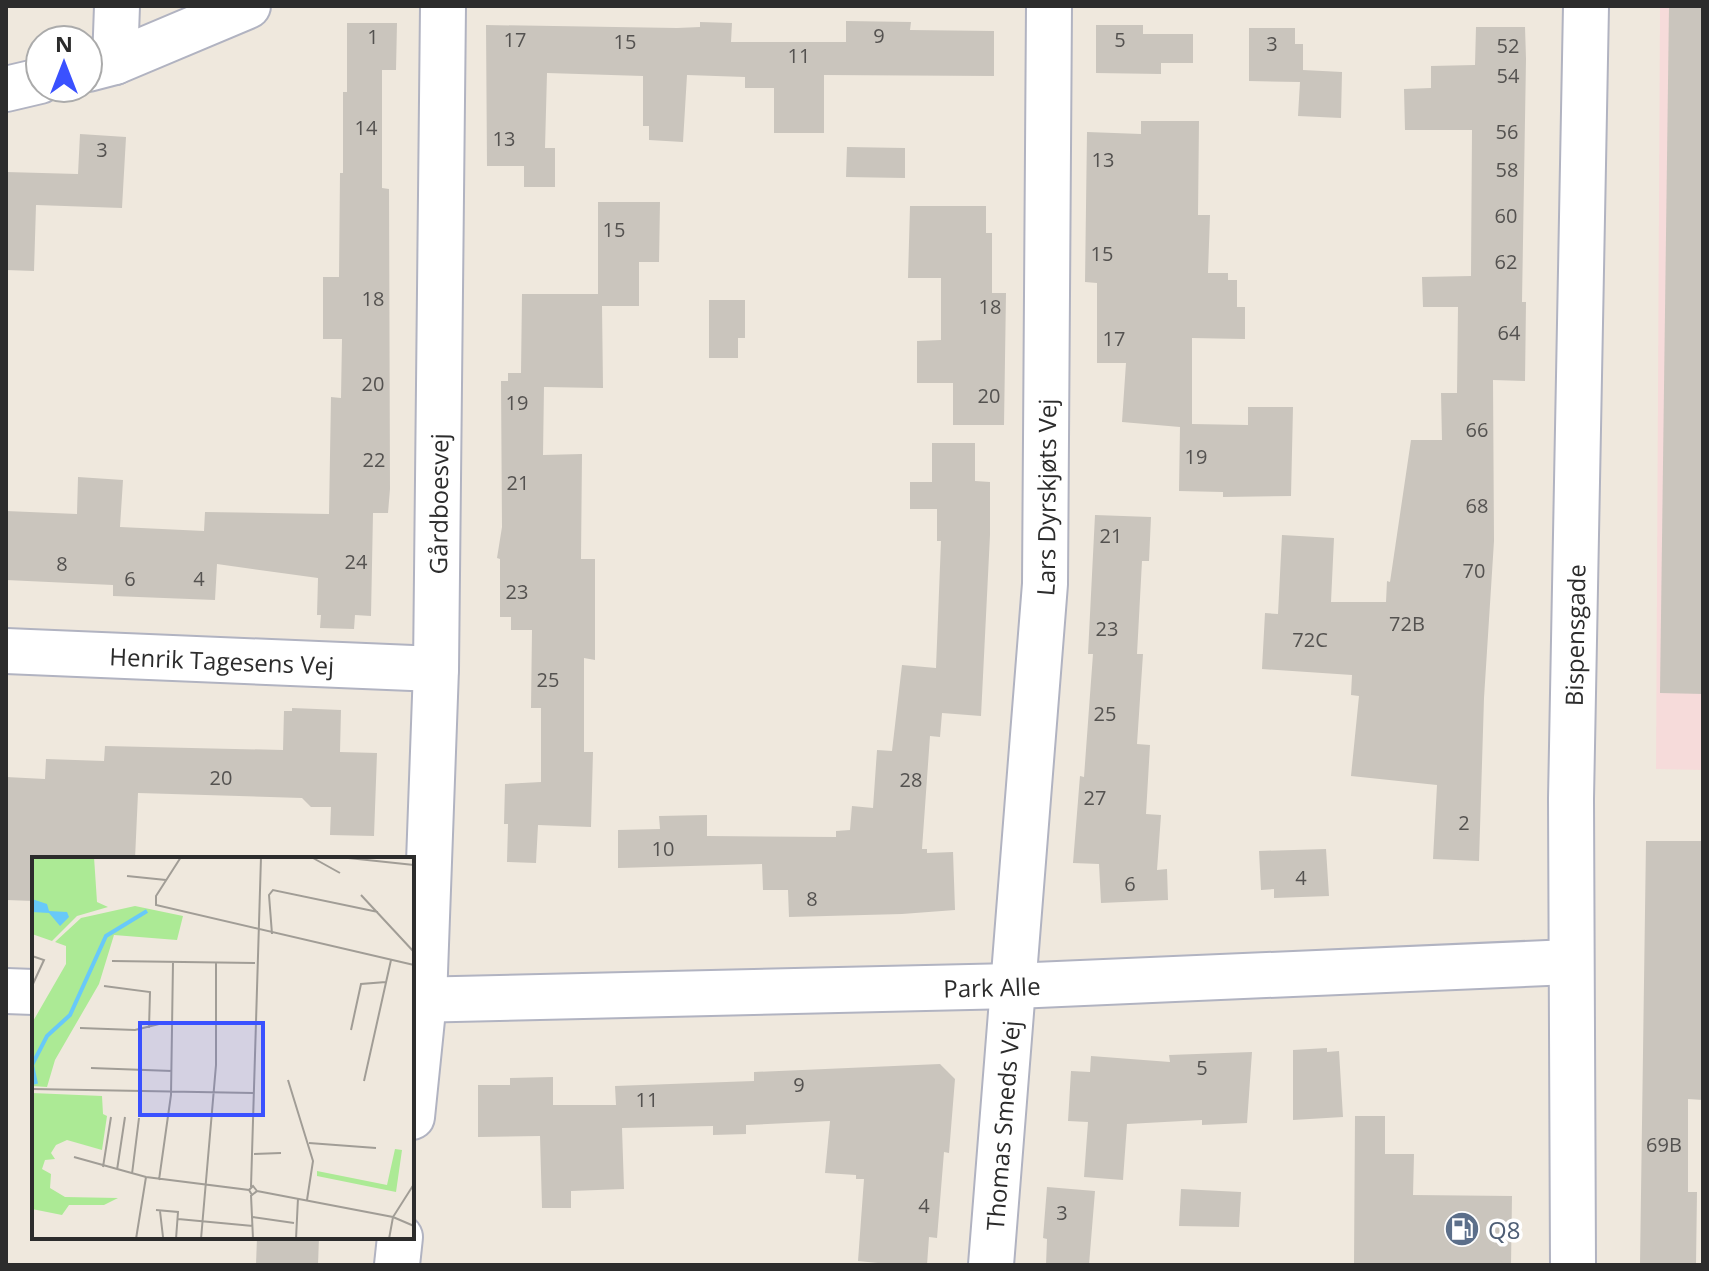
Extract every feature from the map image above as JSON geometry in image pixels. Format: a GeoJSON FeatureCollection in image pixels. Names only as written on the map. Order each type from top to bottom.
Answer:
{"type":"FeatureCollection","features":[{"type":"Feature","properties":{"kind":"street"},"geometry":{"type":"LineString","coordinates":[[104,58],[117,6]]}},
{"type":"Feature","properties":{"kind":"street"},"geometry":{"type":"LineString","coordinates":[[104,65],[248,6]]}},
{"type":"Feature","properties":{"kind":"street","name":"Gårdboesvej"},"geometry":{"type":"LineString","coordinates":[[414,1078],[436,669],[443,6]]}},
{"type":"Feature","properties":{"kind":"street","name":"Lars Dyrskjøts Vej"},"geometry":{"type":"LineString","coordinates":[[1013,986],[1045,584],[1049,6]]}},
{"type":"Feature","properties":{"kind":"street","name":"Bispensgade"},"geometry":{"type":"LineString","coordinates":[[1573,1265],[1570,962],[1586,6]]}},
{"type":"Feature","properties":{"kind":"street","name":"Henrik Tagesens Vej"},"geometry":{"type":"LineString","coordinates":[[6,651],[436,669]]}},
{"type":"Feature","properties":{"kind":"street","name":"Park Alle"},"geometry":{"type":"LineString","coordinates":[[418,1000],[1013,986],[1570,962]]}},
{"type":"Feature","properties":{"kind":"street","name":"Thomas Smeds Vej"},"geometry":{"type":"LineString","coordinates":[[991,1265],[1013,986]]}},
{"type":"Feature","properties":{"kind":"street"},"geometry":{"type":"LineString","coordinates":[[6,991],[32,992]]}},
{"type":"Feature","properties":{"kind":"street"},"geometry":{"type":"LineString","coordinates":[[397,1265],[400,1239]]}},
{"type":"Feature","properties":{"kind":"shaded area"},"geometry":{"type":"Polygon","coordinates":[[[1660,6],[1703,6],[1703,770],[1656,769],[1660,6]]]}},
{"type":"Feature","properties":{"kind":"building"},"geometry":{"type":"Polygon","coordinates":[[[1669,6],[1703,6],[1703,694],[1660,693],[1669,6]]]}},
{"type":"Feature","properties":{"kind":"building"},"geometry":{"type":"Polygon","coordinates":[[[846,21],[911,22],[910,30],[994,31],[994,76],[824,75],[824,133],[774,133],[774,88],[745,88],[745,77],[687,75],[683,142],[649,140],[649,126],[643,126],[643,76],[547,73],[545,148],[555,148],[555,187],[524,187],[524,166],[487,166],[486,25],[677,28],[700,27],[700,22],[732,23],[731,42],[846,42],[846,21]]]}},
{"type":"Feature","properties":{"kind":"building"},"geometry":{"type":"Polygon","coordinates":[[[347,23],[397,23],[396,70],[382,70],[382,188],[389,189],[390,489],[388,513],[373,513],[371,616],[355,615],[354,629],[320,628],[321,615],[317,615],[318,578],[217,564],[215,600],[113,596],[113,585],[6,580],[6,511],[77,514],[78,477],[123,480],[120,527],[204,531],[205,512],[329,514],[331,397],[341,398],[342,339],[323,339],[323,277],[339,277],[347,23]]]}},
{"type":"Feature","properties":{"kind":"building"},"geometry":{"type":"Polygon","coordinates":[[[1096,25],[1143,25],[1143,34],[1193,34],[1193,63],[1161,63],[1161,74],[1096,73],[1096,25]]]}},
{"type":"Feature","properties":{"kind":"building"},"geometry":{"type":"Polygon","coordinates":[[[1476,27],[1525,27],[1526,59],[1522,302],[1526,302],[1525,381],[1493,380],[1494,541],[1484,698],[1479,861],[1433,859],[1437,785],[1351,776],[1359,696],[1351,695],[1352,675],[1262,669],[1265,613],[1278,614],[1282,535],[1334,538],[1331,602],[1386,602],[1411,440],[1442,440],[1441,393],[1457,393],[1458,307],[1423,307],[1422,277],[1471,276],[1472,130],[1405,130],[1404,89],[1431,88],[1431,66],[1475,65],[1476,27]]]}},
{"type":"Feature","properties":{"kind":"building"},"geometry":{"type":"Polygon","coordinates":[[[1249,28],[1295,28],[1295,44],[1303,44],[1303,70],[1342,72],[1341,118],[1298,116],[1300,82],[1249,81],[1249,28]]]}},
{"type":"Feature","properties":{"kind":"building"},"geometry":{"type":"Polygon","coordinates":[[[1141,121],[1199,121],[1198,215],[1210,215],[1208,273],[1228,273],[1228,280],[1237,280],[1237,307],[1245,307],[1245,339],[1192,338],[1192,424],[1248,425],[1248,407],[1293,407],[1291,496],[1223,497],[1223,492],[1179,491],[1180,427],[1122,422],[1126,363],[1097,363],[1097,283],[1085,282],[1087,132],[1141,134],[1141,121]]]}},
{"type":"Feature","properties":{"kind":"building"},"geometry":{"type":"Polygon","coordinates":[[[80,134],[126,137],[122,208],[36,205],[34,271],[6,270],[6,172],[78,174],[80,134]]]}},
{"type":"Feature","properties":{"kind":"building"},"geometry":{"type":"Polygon","coordinates":[[[847,147],[905,148],[905,178],[846,177],[847,147]]]}},
{"type":"Feature","properties":{"kind":"building"},"geometry":{"type":"Polygon","coordinates":[[[598,202],[660,202],[659,262],[639,262],[639,306],[602,306],[603,388],[544,387],[543,455],[582,454],[581,559],[595,559],[595,660],[584,658],[584,752],[593,752],[591,827],[538,825],[536,863],[507,862],[505,784],[541,782],[541,708],[531,708],[532,630],[511,630],[511,617],[500,617],[500,559],[497,558],[502,527],[501,381],[508,381],[508,373],[521,373],[522,294],[598,294],[598,202]]]}},
{"type":"Feature","properties":{"kind":"building"},"geometry":{"type":"Polygon","coordinates":[[[910,206],[986,206],[986,233],[992,233],[992,293],[1006,293],[1004,425],[953,425],[953,383],[917,383],[917,341],[941,340],[941,278],[908,278],[910,206]]]}},
{"type":"Feature","properties":{"kind":"building"},"geometry":{"type":"Polygon","coordinates":[[[709,300],[745,300],[745,338],[738,338],[738,358],[709,358],[709,300]]]}},
{"type":"Feature","properties":{"kind":"building"},"geometry":{"type":"Polygon","coordinates":[[[932,443],[975,443],[975,481],[990,482],[981,716],[942,713],[940,737],[930,736],[922,849],[927,849],[927,853],[953,852],[955,910],[789,917],[788,890],[763,890],[762,864],[618,868],[618,830],[660,829],[659,816],[707,815],[707,836],[836,837],[836,831],[850,830],[852,806],[873,808],[877,750],[892,751],[902,665],[936,668],[941,541],[937,541],[937,509],[910,509],[910,482],[932,482],[932,443]]]}},
{"type":"Feature","properties":{"kind":"building"},"geometry":{"type":"Polygon","coordinates":[[[1095,515],[1151,517],[1149,561],[1142,561],[1137,654],[1143,654],[1137,744],[1150,745],[1146,814],[1161,815],[1157,870],[1167,869],[1168,900],[1101,903],[1099,864],[1073,863],[1080,776],[1084,777],[1093,654],[1088,654],[1095,515]]]}},
{"type":"Feature","properties":{"kind":"building"},"geometry":{"type":"Polygon","coordinates":[[[292,708],[341,710],[340,752],[377,753],[374,836],[330,835],[331,807],[311,807],[302,798],[138,793],[135,857],[32,857],[32,901],[6,900],[6,777],[45,779],[46,759],[104,761],[105,746],[283,750],[284,711],[292,711],[292,708]]]}},
{"type":"Feature","properties":{"kind":"building"},"geometry":{"type":"Polygon","coordinates":[[[1646,841],[1703,841],[1703,1100],[1688,1099],[1688,1192],[1697,1192],[1696,1265],[1640,1265],[1646,841]]]}},
{"type":"Feature","properties":{"kind":"building"},"geometry":{"type":"Polygon","coordinates":[[[1326,849],[1329,896],[1274,898],[1274,889],[1261,890],[1259,851],[1326,849]]]}},
{"type":"Feature","properties":{"kind":"building"},"geometry":{"type":"Polygon","coordinates":[[[1327,1048],[1327,1052],[1339,1051],[1343,1117],[1293,1120],[1293,1050],[1327,1048]]]}},
{"type":"Feature","properties":{"kind":"building"},"geometry":{"type":"Polygon","coordinates":[[[1252,1052],[1247,1123],[1202,1125],[1202,1120],[1127,1124],[1123,1180],[1084,1177],[1088,1122],[1068,1121],[1071,1071],[1090,1072],[1091,1056],[1170,1062],[1169,1055],[1252,1052]]]}},
{"type":"Feature","properties":{"kind":"building"},"geometry":{"type":"Polygon","coordinates":[[[940,1064],[955,1079],[949,1153],[944,1152],[937,1238],[929,1237],[927,1265],[878,1265],[858,1261],[864,1179],[856,1179],[856,1175],[825,1173],[830,1121],[746,1125],[746,1134],[713,1135],[713,1126],[622,1128],[624,1189],[571,1191],[571,1208],[542,1208],[540,1136],[478,1137],[478,1085],[510,1085],[510,1078],[553,1077],[553,1105],[616,1105],[615,1086],[754,1081],[754,1072],[940,1064]]]}},
{"type":"Feature","properties":{"kind":"building"},"geometry":{"type":"Polygon","coordinates":[[[1355,1116],[1385,1116],[1385,1154],[1414,1154],[1413,1195],[1512,1196],[1511,1265],[1354,1265],[1355,1116]]]}},
{"type":"Feature","properties":{"kind":"building"},"geometry":{"type":"Polygon","coordinates":[[[1047,1187],[1095,1191],[1089,1265],[1046,1265],[1047,1239],[1043,1238],[1047,1187]]]}},
{"type":"Feature","properties":{"kind":"building"},"geometry":{"type":"Polygon","coordinates":[[[1181,1189],[1241,1192],[1239,1227],[1179,1226],[1181,1189]]]}},
{"type":"Feature","properties":{"kind":"building"},"geometry":{"type":"Polygon","coordinates":[[[257,1239],[319,1239],[318,1265],[256,1265],[257,1239]]]}},
{"type":"Feature","properties":{"kind":"place","name":"Q8"},"geometry":{"type":"Point","coordinates":[1462,1229]}}]}
